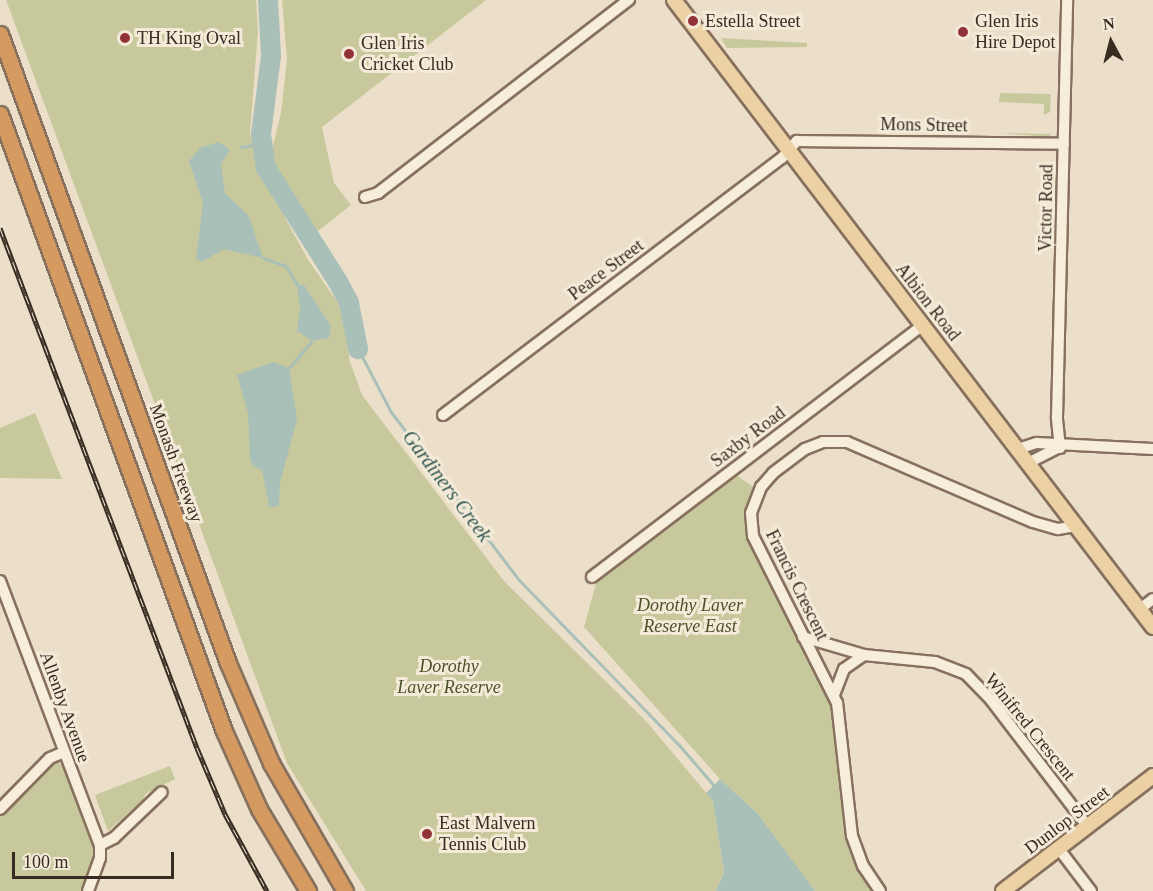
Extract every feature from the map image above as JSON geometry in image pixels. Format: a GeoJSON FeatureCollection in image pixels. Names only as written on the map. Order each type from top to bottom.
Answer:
{"type":"FeatureCollection","features":[{"type":"Feature","properties":{"kind":"highway","name":"Monash Freeway"},"geometry":{"type":"LineString","coordinates":[[0,34],[228,663],[287,794],[345,891]]}},
{"type":"Feature","properties":{"kind":"highway"},"geometry":{"type":"LineString","coordinates":[[0,114],[224,731],[259,809],[308,891]]}},
{"type":"Feature","properties":{"kind":"main road","name":"Albion Road"},"geometry":{"type":"LineString","coordinates":[[674,0],[1153,627]]}},
{"type":"Feature","properties":{"kind":"main road","name":"Dunlop Street"},"geometry":{"type":"LineString","coordinates":[[1003,891],[1153,777]]}},
{"type":"Feature","properties":{"kind":"street"},"geometry":{"type":"LineString","coordinates":[[365,197],[378,193],[629,0]]}},
{"type":"Feature","properties":{"kind":"street","name":"Victor Road"},"geometry":{"type":"LineString","coordinates":[[1055,448],[1067,0]]}},
{"type":"Feature","properties":{"kind":"street","name":"Mons Street"},"geometry":{"type":"LineString","coordinates":[[788,150],[806,139],[1064,144]]}},
{"type":"Feature","properties":{"kind":"street","name":"Peace Street"},"geometry":{"type":"LineString","coordinates":[[442,415],[788,150]]}},
{"type":"Feature","properties":{"kind":"street","name":"Saxby Road"},"geometry":{"type":"LineString","coordinates":[[592,577],[923,325]]}},
{"type":"Feature","properties":{"kind":"street","name":"Francis Crescent"},"geometry":{"type":"LineString","coordinates":[[880,891],[863,866],[852,836],[834,695],[760,554],[750,521],[766,479],[814,445],[831,441],[855,444],[1033,522],[1058,528],[1076,526]]}},
{"type":"Feature","properties":{"kind":"street"},"geometry":{"type":"LineString","coordinates":[[1018,449],[1037,443],[1055,448],[1153,449]]}},
{"type":"Feature","properties":{"kind":"street"},"geometry":{"type":"LineString","coordinates":[[1028,463],[1055,448]]}},
{"type":"Feature","properties":{"kind":"street","name":"Allenby Avenue"},"geometry":{"type":"LineString","coordinates":[[0,581],[100,845]]}},
{"type":"Feature","properties":{"kind":"street"},"geometry":{"type":"LineString","coordinates":[[1140,609],[1153,598]]}},
{"type":"Feature","properties":{"kind":"street","name":"Winifred Crescent"},"geometry":{"type":"LineString","coordinates":[[803,637],[864,655],[935,662],[966,674],[992,700],[1088,827]]}},
{"type":"Feature","properties":{"kind":"street"},"geometry":{"type":"LineString","coordinates":[[834,695],[844,669],[864,655]]}},
{"type":"Feature","properties":{"kind":"street"},"geometry":{"type":"LineString","coordinates":[[0,809],[50,758],[64,752]]}},
{"type":"Feature","properties":{"kind":"street"},"geometry":{"type":"LineString","coordinates":[[88,891],[100,858],[100,845],[114,838],[162,792]]}},
{"type":"Feature","properties":{"kind":"street"},"geometry":{"type":"LineString","coordinates":[[1059,849],[1091,891]]}},
{"type":"Feature","properties":{"kind":"green space","name":"Dorothy Laver Reserve"},"geometry":{"type":"Polygon","coordinates":[[[6,0],[256,0],[258,31],[250,133],[257,166],[307,258],[342,309],[350,362],[362,395],[504,581],[646,721],[713,801],[724,873],[716,891],[366,891],[287,763],[6,0]]]}},
{"type":"Feature","properties":{"kind":"green space"},"geometry":{"type":"Polygon","coordinates":[[[282,0],[486,0],[322,127],[334,183],[351,205],[317,232],[275,169],[272,150],[281,113],[287,59],[282,0]]]}},
{"type":"Feature","properties":{"kind":"green space"},"geometry":{"type":"Polygon","coordinates":[[[721,38],[807,43],[807,47],[727,48],[721,38]]]}},
{"type":"Feature","properties":{"kind":"green space"},"geometry":{"type":"Polygon","coordinates":[[[1000,93],[1051,94],[1050,112],[1044,115],[1044,104],[999,102],[1000,93]]]}},
{"type":"Feature","properties":{"kind":"green space"},"geometry":{"type":"Polygon","coordinates":[[[1000,133],[1051,134],[1050,137],[1000,133]]]}},
{"type":"Feature","properties":{"kind":"green space"},"geometry":{"type":"Polygon","coordinates":[[[35,413],[62,479],[0,478],[0,428],[35,413]]]}},
{"type":"Feature","properties":{"kind":"green space","name":"Dorothy Laver Reserve East"},"geometry":{"type":"Polygon","coordinates":[[[735,474],[753,487],[744,519],[750,546],[831,703],[846,839],[858,869],[873,891],[815,891],[758,814],[720,779],[584,627],[597,580],[735,474]]]}},
{"type":"Feature","properties":{"kind":"green space"},"geometry":{"type":"Polygon","coordinates":[[[58,762],[66,769],[95,849],[83,891],[0,891],[0,816],[50,764],[58,762]]]}},
{"type":"Feature","properties":{"kind":"green space"},"geometry":{"type":"Polygon","coordinates":[[[170,766],[175,779],[145,794],[144,799],[108,831],[95,795],[170,766]]]}},
{"type":"Feature","properties":{"kind":"water"},"geometry":{"type":"Polygon","coordinates":[[[219,142],[230,150],[221,164],[225,193],[249,216],[263,258],[224,249],[202,262],[196,258],[203,203],[189,161],[200,148],[219,142]]]}},
{"type":"Feature","properties":{"kind":"water"},"geometry":{"type":"Polygon","coordinates":[[[297,285],[304,285],[331,326],[329,338],[312,341],[297,331],[300,309],[297,285]]]}},
{"type":"Feature","properties":{"kind":"water"},"geometry":{"type":"Polygon","coordinates":[[[273,362],[289,368],[297,419],[280,483],[279,506],[269,507],[262,470],[253,466],[250,458],[248,413],[237,375],[273,362]]]}},
{"type":"Feature","properties":{"kind":"water"},"geometry":{"type":"Polygon","coordinates":[[[720,779],[758,814],[815,891],[716,891],[724,873],[713,801],[706,793],[720,779]]]}},
{"type":"Feature","properties":{"kind":"waterway","name":"Gardiners Creek"},"geometry":{"type":"LineString","coordinates":[[268,0],[271,56],[261,134],[266,168],[349,303],[358,349]]}},
{"type":"Feature","properties":{"kind":"waterway"},"geometry":{"type":"LineString","coordinates":[[241,147],[261,144]]}},
{"type":"Feature","properties":{"kind":"waterway"},"geometry":{"type":"LineString","coordinates":[[263,258],[286,266],[297,285]]}},
{"type":"Feature","properties":{"kind":"waterway"},"geometry":{"type":"LineString","coordinates":[[289,368],[312,341]]}},
{"type":"Feature","properties":{"kind":"waterway","name":"Gardiners Creek"},"geometry":{"type":"LineString","coordinates":[[358,349],[391,412],[519,580],[679,745],[716,788]]}},
{"type":"Feature","properties":{"kind":"railway"},"geometry":{"type":"LineString","coordinates":[[0,228],[197,748],[225,814],[267,891]]}},
{"type":"Feature","properties":{"kind":"place","name":"Estella Street"},"geometry":{"type":"Point","coordinates":[693,21]}},
{"type":"Feature","properties":{"kind":"place","name":"Glen Iris Hire Depot"},"geometry":{"type":"Point","coordinates":[963,32]}},
{"type":"Feature","properties":{"kind":"place","name":"TH King Oval"},"geometry":{"type":"Point","coordinates":[125,38]}},
{"type":"Feature","properties":{"kind":"place","name":"Glen Iris Cricket Club"},"geometry":{"type":"Point","coordinates":[349,54]}},
{"type":"Feature","properties":{"kind":"place","name":"East Malvern Tennis Club"},"geometry":{"type":"Point","coordinates":[427,834]}}]}
